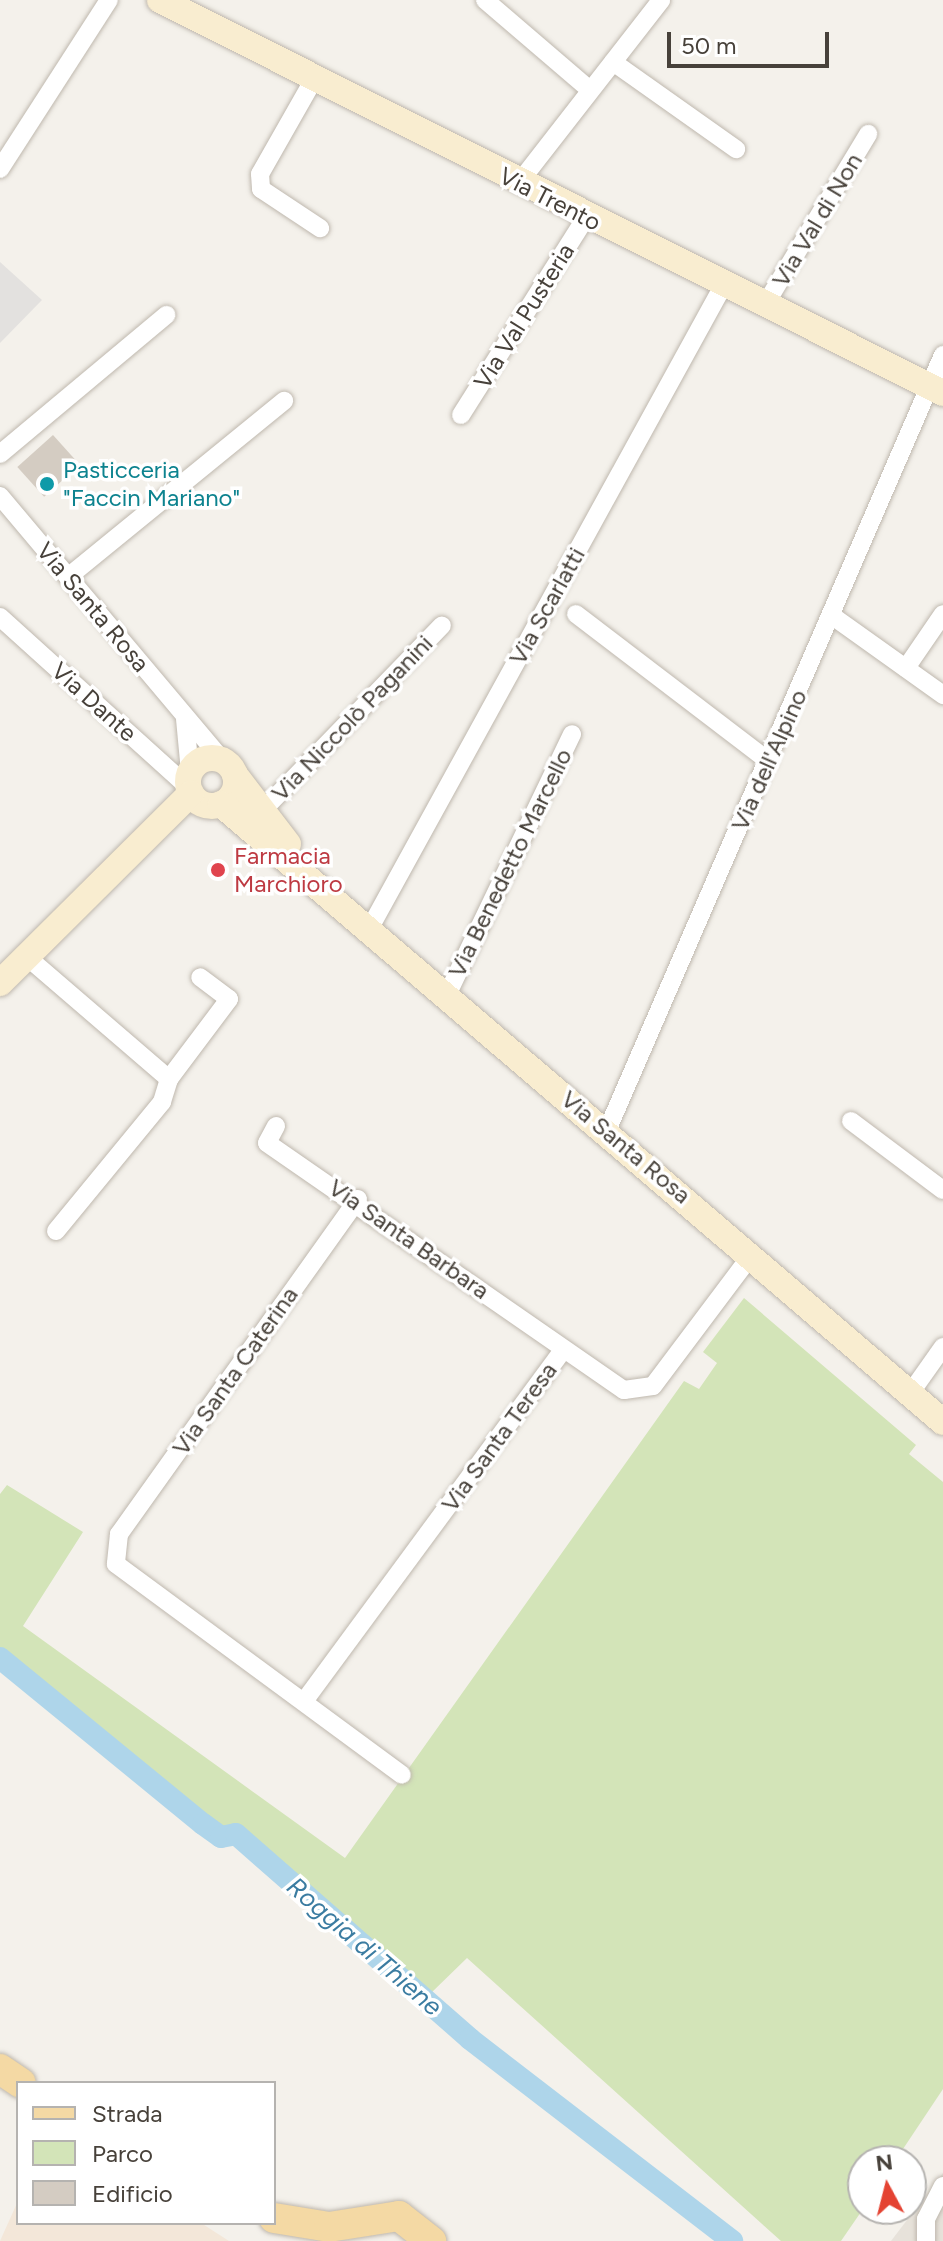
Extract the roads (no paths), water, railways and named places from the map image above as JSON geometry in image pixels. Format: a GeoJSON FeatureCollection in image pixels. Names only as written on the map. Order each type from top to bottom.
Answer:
{"type":"FeatureCollection","features":[{"type":"Feature","properties":{"kind":"main road"},"geometry":{"type":"LineString","coordinates":[[0,2069],[18,2081]]}},
{"type":"Feature","properties":{"kind":"main road"},"geometry":{"type":"LineString","coordinates":[[276,2218],[361,2231],[411,2220],[431,2241]]}},
{"type":"Feature","properties":{"kind":"main road"},"geometry":{"type":"LineString","coordinates":[[255,2225],[290,2241]]}},
{"type":"Feature","properties":{"kind":"street"},"geometry":{"type":"LineString","coordinates":[[0,169],[109,0]]}},
{"type":"Feature","properties":{"kind":"street","name":"Via Trento"},"geometry":{"type":"LineString","coordinates":[[160,0],[518,184],[934,388]]}},
{"type":"Feature","properties":{"kind":"street"},"geometry":{"type":"LineString","coordinates":[[485,0],[589,89]]}},
{"type":"Feature","properties":{"kind":"street"},"geometry":{"type":"LineString","coordinates":[[518,184],[661,0]]}},
{"type":"Feature","properties":{"kind":"street"},"geometry":{"type":"LineString","coordinates":[[613,62],[736,149]]}},
{"type":"Feature","properties":{"kind":"street"},"geometry":{"type":"LineString","coordinates":[[314,79],[260,174],[261,189],[320,228]]}},
{"type":"Feature","properties":{"kind":"street","name":"Via Val di Non"},"geometry":{"type":"LineString","coordinates":[[765,305],[868,134]]}},
{"type":"Feature","properties":{"kind":"street","name":"Via Val Pusteria"},"geometry":{"type":"LineString","coordinates":[[461,415],[586,217]]}},
{"type":"Feature","properties":{"kind":"street","name":"Via Scarlatti"},"geometry":{"type":"LineString","coordinates":[[371,926],[723,286]]}},
{"type":"Feature","properties":{"kind":"street"},"geometry":{"type":"LineString","coordinates":[[0,454],[166,315]]}},
{"type":"Feature","properties":{"kind":"street","name":"Via dell'Alpino"},"geometry":{"type":"LineString","coordinates":[[606,1133],[831,615],[934,388],[943,355]]}},
{"type":"Feature","properties":{"kind":"street"},"geometry":{"type":"LineString","coordinates":[[68,577],[284,401]]}},
{"type":"Feature","properties":{"kind":"street","name":"Via Santa Rosa"},"geometry":{"type":"LineString","coordinates":[[0,496],[229,768],[309,873]]}},
{"type":"Feature","properties":{"kind":"street"},"geometry":{"type":"LineString","coordinates":[[576,614],[768,761]]}},
{"type":"Feature","properties":{"kind":"street"},"geometry":{"type":"LineString","coordinates":[[906,668],[943,614]]}},
{"type":"Feature","properties":{"kind":"street"},"geometry":{"type":"LineString","coordinates":[[831,615],[943,695]]}},
{"type":"Feature","properties":{"kind":"street","name":"Via Dante"},"geometry":{"type":"LineString","coordinates":[[0,617],[197,791]]}},
{"type":"Feature","properties":{"kind":"street","name":"Via Niccolò Paganini"},"geometry":{"type":"LineString","coordinates":[[263,810],[442,625]]}},
{"type":"Feature","properties":{"kind":"street"},"geometry":{"type":"LineString","coordinates":[[185,719],[197,791]]}},
{"type":"Feature","properties":{"kind":"street","name":"Via Benedetto Marcello"},"geometry":{"type":"LineString","coordinates":[[448,993],[572,734]]}},
{"type":"Feature","properties":{"kind":"street"},"geometry":{"type":"LineString","coordinates":[[0,983],[197,791],[208,758],[229,768],[231,795],[197,791]]}},
{"type":"Feature","properties":{"kind":"street","name":"Via Santa Rosa"},"geometry":{"type":"LineString","coordinates":[[197,791],[309,873],[943,1422]]}},
{"type":"Feature","properties":{"kind":"street"},"geometry":{"type":"LineString","coordinates":[[26,956],[169,1079]]}},
{"type":"Feature","properties":{"kind":"street"},"geometry":{"type":"LineString","coordinates":[[56,1231],[162,1102],[169,1079],[229,999],[200,977]]}},
{"type":"Feature","properties":{"kind":"street"},"geometry":{"type":"LineString","coordinates":[[851,1121],[943,1190]]}},
{"type":"Feature","properties":{"kind":"street","name":"Via Santa Barbara"},"geometry":{"type":"LineString","coordinates":[[276,1126],[267,1143],[358,1199],[563,1350]]}},
{"type":"Feature","properties":{"kind":"street","name":"Via Santa Caterina"},"geometry":{"type":"LineString","coordinates":[[305,1700],[116,1564],[116,1544],[358,1199]]}},
{"type":"Feature","properties":{"kind":"street","name":"Via Santa Teresa"},"geometry":{"type":"LineString","coordinates":[[305,1700],[563,1350],[624,1390],[653,1386],[752,1254]]}},
{"type":"Feature","properties":{"kind":"street"},"geometry":{"type":"LineString","coordinates":[[909,1395],[943,1347]]}},
{"type":"Feature","properties":{"kind":"street"},"geometry":{"type":"LineString","coordinates":[[305,1700],[402,1775]]}},
{"type":"Feature","properties":{"kind":"street"},"geometry":{"type":"LineString","coordinates":[[926,2241],[926,2219],[943,2186]]}},
{"type":"Feature","properties":{"kind":"waterway","name":"Roggia di Thiene"},"geometry":{"type":"LineString","coordinates":[[0,1658],[203,1824],[221,1837],[236,1834],[470,2039],[732,2241]]}},
{"type":"Feature","properties":{"kind":"place","name":"Pasticceria \"Faccin Mariano\""},"geometry":{"type":"Point","coordinates":[47,484]}},
{"type":"Feature","properties":{"kind":"place","name":"Farmacia Marchioro"},"geometry":{"type":"Point","coordinates":[218,870]}}]}
